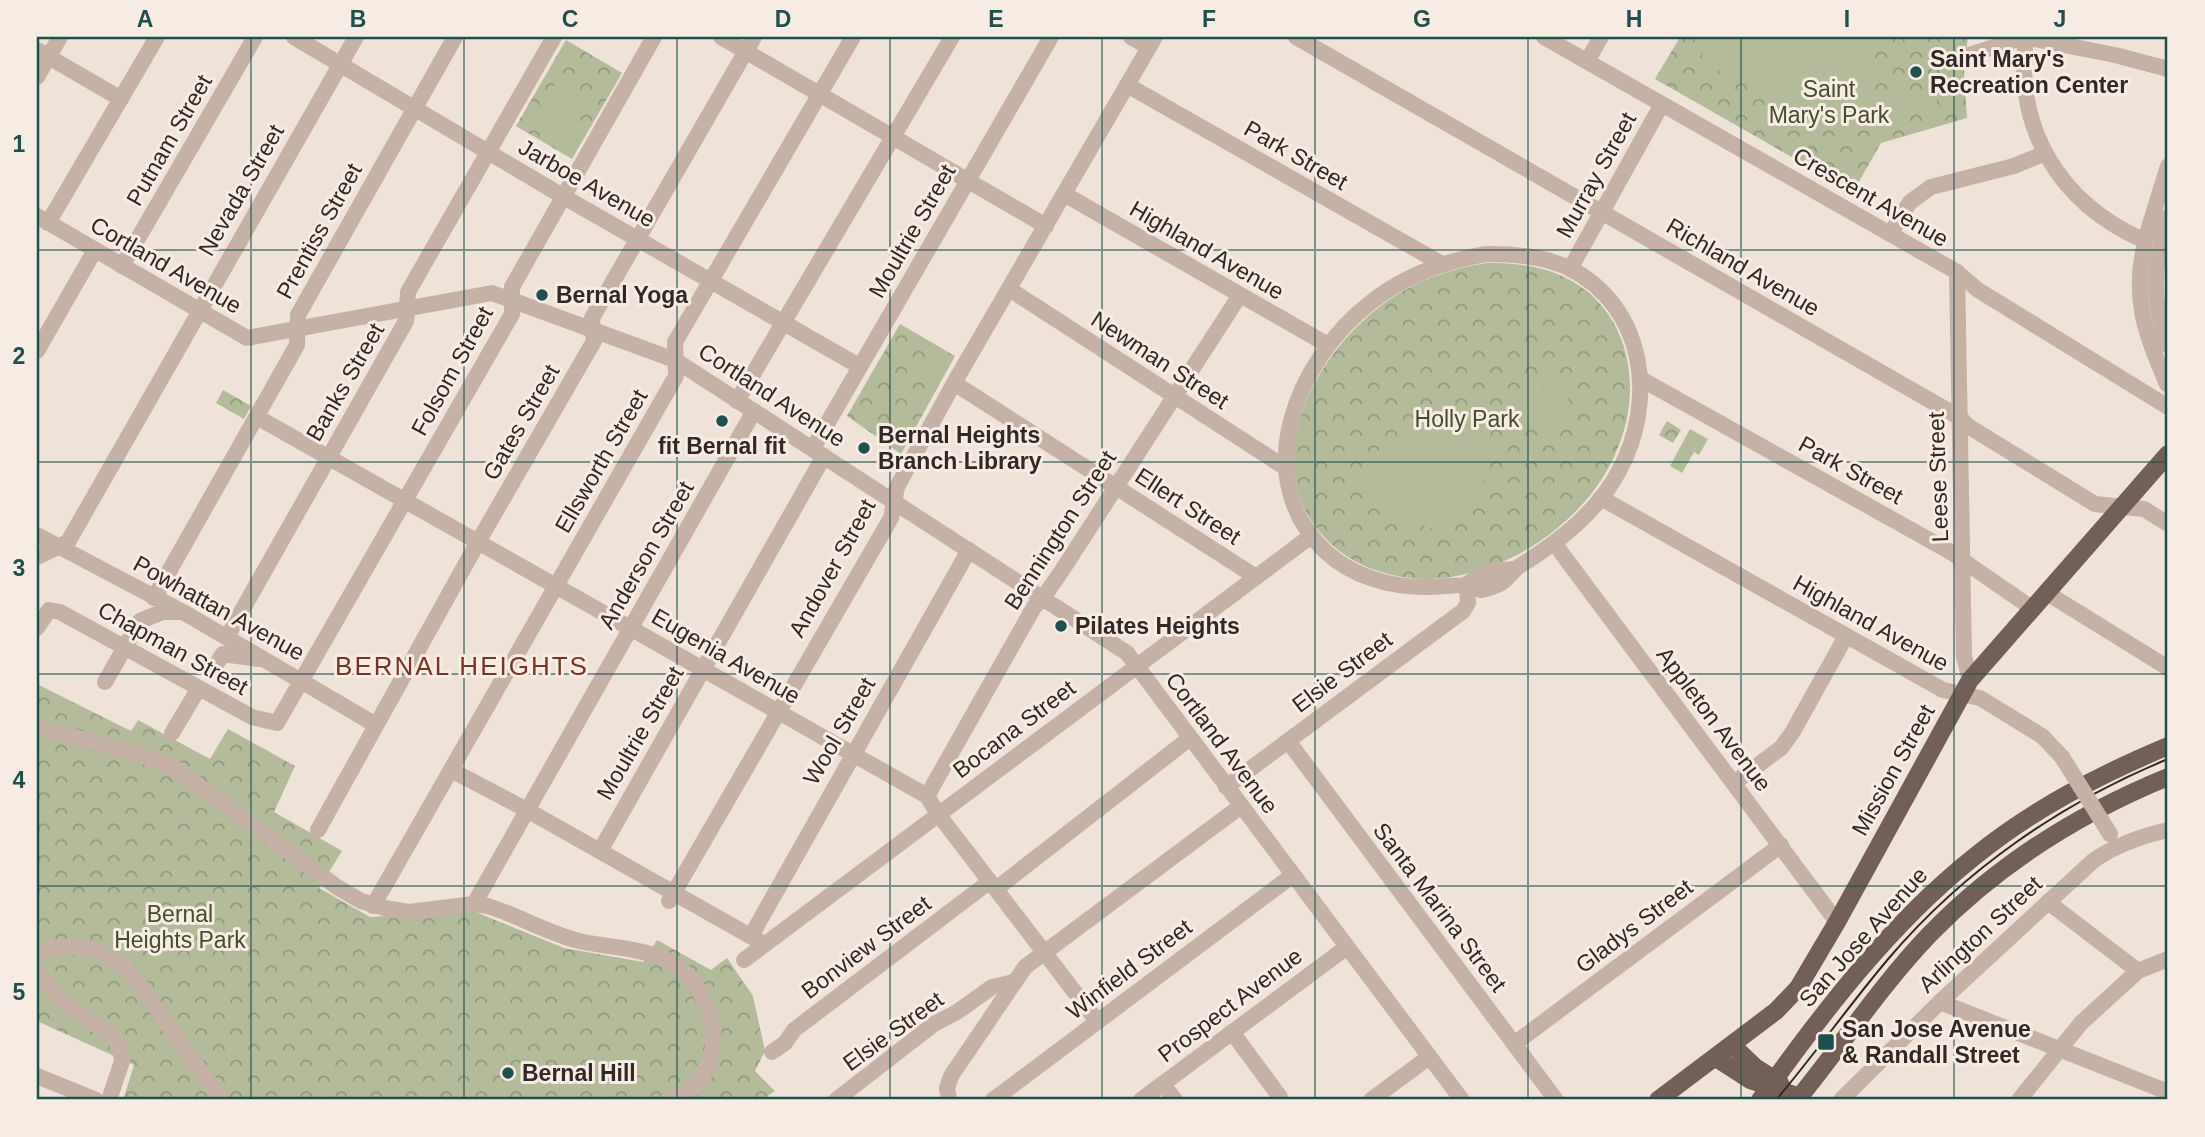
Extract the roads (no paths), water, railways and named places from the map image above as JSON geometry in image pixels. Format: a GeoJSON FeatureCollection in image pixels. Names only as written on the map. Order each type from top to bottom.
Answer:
{"type":"FeatureCollection","features":[{"type":"Feature","properties":{"kind":"main road","name":"Mission Street"},"geometry":{"type":"LineString","coordinates":[[1658,1100],[1776,1012],[1798,988],[1838,922],[1966,687],[2168,454]]}},
{"type":"Feature","properties":{"kind":"main road","name":"San Jose Avenue"},"geometry":{"type":"LineString","coordinates":[[1768,1089],[1877,951],[1960,869],[1999,838],[2070,792],[2168,746]]}},
{"type":"Feature","properties":{"kind":"main road","name":"San Jose Avenue"},"geometry":{"type":"LineString","coordinates":[[1801,1099],[1915,951],[1971,897],[2015,861],[2062,830],[2110,803],[2168,777]]}},
{"type":"Feature","properties":{"kind":"main road"},"geometry":{"type":"LineString","coordinates":[[1732,1045],[1755,1067],[1768,1089]]}},
{"type":"Feature","properties":{"kind":"main road"},"geometry":{"type":"LineString","coordinates":[[1716,1058],[1738,1074],[1768,1089],[1801,1099]]}},
{"type":"Feature","properties":{"kind":"main road"},"geometry":{"type":"LineString","coordinates":[[1738,1074],[1746,1088],[1748,1100]]}},
{"type":"Feature","properties":{"kind":"street"},"geometry":{"type":"LineString","coordinates":[[37,77],[43,54],[60,37]]}},
{"type":"Feature","properties":{"kind":"street"},"geometry":{"type":"LineString","coordinates":[[43,220],[121,99],[157,37]]}},
{"type":"Feature","properties":{"kind":"street","name":"Putnam Street"},"geometry":{"type":"LineString","coordinates":[[122,266],[255,37]]}},
{"type":"Feature","properties":{"kind":"street","name":"Jarboe Avenue"},"geometry":{"type":"LineString","coordinates":[[293,37],[564,197],[859,366]]}},
{"type":"Feature","properties":{"kind":"street","name":"Nevada Street"},"geometry":{"type":"LineString","coordinates":[[60,546],[68,541],[356,37]]}},
{"type":"Feature","properties":{"kind":"street","name":"Prentiss Street"},"geometry":{"type":"LineString","coordinates":[[154,598],[297,345],[298,315],[455,37]]}},
{"type":"Feature","properties":{"kind":"street","name":"Banks Street"},"geometry":{"type":"LineString","coordinates":[[227,637],[406,321],[408,292],[554,37]]}},
{"type":"Feature","properties":{"kind":"street","name":"Folsom Street"},"geometry":{"type":"LineString","coordinates":[[277,723],[512,314],[512,287],[654,37]]}},
{"type":"Feature","properties":{"kind":"street"},"geometry":{"type":"LineString","coordinates":[[721,37],[749,44],[820,94],[1046,226]]}},
{"type":"Feature","properties":{"kind":"street","name":"Ellsworth Street"},"geometry":{"type":"LineString","coordinates":[[373,906],[676,376],[675,342],[853,37]]}},
{"type":"Feature","properties":{"kind":"street"},"geometry":{"type":"LineString","coordinates":[[737,401],[952,37]]}},
{"type":"Feature","properties":{"kind":"street","name":"Moultrie Street"},"geometry":{"type":"LineString","coordinates":[[600,851],[703,669],[819,452],[859,366],[1051,37]]}},
{"type":"Feature","properties":{"kind":"street"},"geometry":{"type":"LineString","coordinates":[[1131,37],[1152,42]]}},
{"type":"Feature","properties":{"kind":"street","name":"Richland Avenue"},"geometry":{"type":"LineString","coordinates":[[1296,37],[1959,417],[1968,426],[2095,504],[2144,509],[2168,524]]}},
{"type":"Feature","properties":{"kind":"street","name":"Crescent Avenue"},"geometry":{"type":"LineString","coordinates":[[1544,37],[1957,272],[1978,290],[2163,404]]}},
{"type":"Feature","properties":{"kind":"street"},"geometry":{"type":"LineString","coordinates":[[1587,61],[1601,37]]}},
{"type":"Feature","properties":{"kind":"street"},"geometry":{"type":"LineString","coordinates":[[2026,38],[2026,98],[2045,153],[2070,189],[2104,220],[2155,243]]}},
{"type":"Feature","properties":{"kind":"street"},"geometry":{"type":"LineString","coordinates":[[1966,56],[2026,38],[2104,52],[2168,69]]}},
{"type":"Feature","properties":{"kind":"street","name":"Andover Street"},"geometry":{"type":"LineString","coordinates":[[671,897],[891,518],[897,487],[954,383],[1152,42]]}},
{"type":"Feature","properties":{"kind":"street","name":"Gates Street"},"geometry":{"type":"LineString","coordinates":[[318,830],[478,542],[594,341],[592,318],[749,44]]}},
{"type":"Feature","properties":{"kind":"street"},"geometry":{"type":"LineString","coordinates":[[43,54],[121,99]]}},
{"type":"Feature","properties":{"kind":"street","name":"Park Street"},"geometry":{"type":"LineString","coordinates":[[1127,85],[1442,264]]}},
{"type":"Feature","properties":{"kind":"street","name":"Murray Street"},"geometry":{"type":"LineString","coordinates":[[1570,269],[1662,104]]}},
{"type":"Feature","properties":{"kind":"street"},"geometry":{"type":"LineString","coordinates":[[1890,234],[1910,202],[1931,187],[2003,169],[2045,153]]}},
{"type":"Feature","properties":{"kind":"street"},"geometry":{"type":"LineString","coordinates":[[2168,166],[2155,243],[2156,301],[2168,346]]}},
{"type":"Feature","properties":{"kind":"street","name":"Highland Avenue"},"geometry":{"type":"LineString","coordinates":[[1064,194],[1328,345]]}},
{"type":"Feature","properties":{"kind":"street"},"geometry":{"type":"LineString","coordinates":[[2163,404],[2168,383],[2148,338],[2140,304],[2139,267],[2168,217]]}},
{"type":"Feature","properties":{"kind":"street","name":"Cortland Avenue"},"geometry":{"type":"LineString","coordinates":[[43,220],[247,338],[492,293],[675,360],[1121,649],[1137,666],[1462,1100]]}},
{"type":"Feature","properties":{"kind":"street"},"geometry":{"type":"LineString","coordinates":[[37,351],[95,250]]}},
{"type":"Feature","properties":{"kind":"street"},"geometry":{"type":"LineString","coordinates":[[1508,254],[1529,256],[1570,269],[1601,292],[1625,323],[1635,349],[1641,379],[1641,400],[1633,438],[1619,471],[1601,498],[1554,544],[1515,569],[1496,570],[1467,584],[1425,587],[1384,583],[1364,576],[1327,552],[1311,536],[1294,504],[1286,468],[1289,428],[1296,402],[1306,378],[1328,345],[1354,316],[1378,297],[1403,281],[1442,264],[1464,258],[1508,254]]}},
{"type":"Feature","properties":{"kind":"street","name":"Leese Street"},"geometry":{"type":"LineString","coordinates":[[1957,272],[1966,687]]}},
{"type":"Feature","properties":{"kind":"street","name":"Newman Street"},"geometry":{"type":"LineString","coordinates":[[1009,289],[1286,468]]}},
{"type":"Feature","properties":{"kind":"street","name":"Bennington Street"},"geometry":{"type":"LineString","coordinates":[[927,796],[1034,607],[1043,598],[1240,295]]}},
{"type":"Feature","properties":{"kind":"street","name":"Park Street"},"geometry":{"type":"LineString","coordinates":[[1641,379],[1949,551],[2033,609]]}},
{"type":"Feature","properties":{"kind":"street","name":"Ellert Street"},"geometry":{"type":"LineString","coordinates":[[954,383],[1256,577]]}},
{"type":"Feature","properties":{"kind":"street","name":"Anderson Street"},"geometry":{"type":"LineString","coordinates":[[474,904],[754,411]]}},
{"type":"Feature","properties":{"kind":"street","name":"Eugenia Avenue"},"geometry":{"type":"LineString","coordinates":[[257,417],[927,796],[1097,1021]]}},
{"type":"Feature","properties":{"kind":"street","name":"Highland Avenue"},"geometry":{"type":"LineString","coordinates":[[1601,498],[1943,690],[1966,687],[2042,736],[2062,757],[2113,840]]}},
{"type":"Feature","properties":{"kind":"street","name":"Powhattan Avenue"},"geometry":{"type":"LineString","coordinates":[[37,535],[183,612],[376,725]]}},
{"type":"Feature","properties":{"kind":"street","name":"Bocana Street"},"geometry":{"type":"LineString","coordinates":[[744,960],[758,940],[938,814],[1311,536]]}},
{"type":"Feature","properties":{"kind":"street","name":"Appleton Avenue"},"geometry":{"type":"LineString","coordinates":[[1554,544],[1838,922]]}},
{"type":"Feature","properties":{"kind":"street"},"geometry":{"type":"LineString","coordinates":[[37,557],[60,546]]}},
{"type":"Feature","properties":{"kind":"street","name":"Wool Street"},"geometry":{"type":"LineString","coordinates":[[758,940],[852,754],[969,550]]}},
{"type":"Feature","properties":{"kind":"street","name":"Elsie Street"},"geometry":{"type":"LineString","coordinates":[[1226,787],[1463,611],[1468,603],[1467,584]]}},
{"type":"Feature","properties":{"kind":"street"},"geometry":{"type":"LineString","coordinates":[[2047,593],[2168,668]]}},
{"type":"Feature","properties":{"kind":"street","name":"Chapman Street"},"geometry":{"type":"LineString","coordinates":[[37,628],[49,610],[60,612],[252,717],[277,723]]}},
{"type":"Feature","properties":{"kind":"street"},"geometry":{"type":"LineString","coordinates":[[105,682],[132,631],[144,618],[162,612],[183,612]]}},
{"type":"Feature","properties":{"kind":"street"},"geometry":{"type":"LineString","coordinates":[[1734,783],[1781,748],[1793,733],[1846,636]]}},
{"type":"Feature","properties":{"kind":"street"},"geometry":{"type":"LineString","coordinates":[[217,663],[223,654],[269,661]]}},
{"type":"Feature","properties":{"kind":"street"},"geometry":{"type":"LineString","coordinates":[[172,733],[199,688]]}},
{"type":"Feature","properties":{"kind":"street"},"geometry":{"type":"LineString","coordinates":[[37,727],[172,766],[337,887],[373,906],[409,912],[474,904],[502,910],[578,941],[662,956],[693,980],[702,994],[713,1027],[714,1045],[710,1065],[702,1080],[687,1093],[668,1100]]}},
{"type":"Feature","properties":{"kind":"street","name":"Bonview Street"},"geometry":{"type":"LineString","coordinates":[[772,1052],[794,1030],[1190,738]]}},
{"type":"Feature","properties":{"kind":"street","name":"Santa Marina Street"},"geometry":{"type":"LineString","coordinates":[[1288,741],[1556,1100]]}},
{"type":"Feature","properties":{"kind":"street"},"geometry":{"type":"LineString","coordinates":[[450,770],[600,851],[671,897],[758,940]]}},
{"type":"Feature","properties":{"kind":"street"},"geometry":{"type":"LineString","coordinates":[[949,1100],[947,1088],[951,1076],[1025,967],[1241,806]]}},
{"type":"Feature","properties":{"kind":"street","name":"Arlington Street"},"geometry":{"type":"LineString","coordinates":[[1841,1100],[1940,1002],[2113,840],[2168,830]]}},
{"type":"Feature","properties":{"kind":"street","name":"Gladys Street"},"geometry":{"type":"LineString","coordinates":[[1514,1044],[1781,845]]}},
{"type":"Feature","properties":{"kind":"street","name":"Winfield Street"},"geometry":{"type":"LineString","coordinates":[[993,1100],[1293,875]]}},
{"type":"Feature","properties":{"kind":"street"},"geometry":{"type":"LineString","coordinates":[[2048,902],[2137,971]]}},
{"type":"Feature","properties":{"kind":"street"},"geometry":{"type":"LineString","coordinates":[[37,954],[49,949],[75,947],[103,952],[116,960],[137,981],[223,1100]]}},
{"type":"Feature","properties":{"kind":"street","name":"Prospect Avenue"},"geometry":{"type":"LineString","coordinates":[[1141,1100],[1347,947]]}},
{"type":"Feature","properties":{"kind":"street"},"geometry":{"type":"LineString","coordinates":[[2019,1100],[2081,1023],[2137,971],[2168,959]]}},
{"type":"Feature","properties":{"kind":"street"},"geometry":{"type":"LineString","coordinates":[[37,972],[64,1003],[110,1034],[120,1047],[122,1061],[109,1100]]}},
{"type":"Feature","properties":{"kind":"street","name":"Elsie Street"},"geometry":{"type":"LineString","coordinates":[[836,1100],[934,1024],[957,1012],[992,986],[1014,982]]}},
{"type":"Feature","properties":{"kind":"street"},"geometry":{"type":"LineString","coordinates":[[1940,1002],[2168,1092]]}},
{"type":"Feature","properties":{"kind":"street"},"geometry":{"type":"LineString","coordinates":[[1232,1032],[1280,1097]]}},
{"type":"Feature","properties":{"kind":"street"},"geometry":{"type":"LineString","coordinates":[[1371,1100],[1430,1057]]}},
{"type":"Feature","properties":{"kind":"street"},"geometry":{"type":"LineString","coordinates":[[37,1076],[96,1100]]}},
{"type":"Feature","properties":{"kind":"street"},"geometry":{"type":"LineString","coordinates":[[1163,1084],[1175,1100]]}},
{"type":"Feature","properties":{"kind":"tram line"},"geometry":{"type":"LineString","coordinates":[[1776,1100],[1889,958],[1949,896],[2016,842],[2052,818],[2090,796],[2168,759]]}},
{"type":"Feature","properties":{"kind":"place","name":"Saint Mary's Recreation Center"},"geometry":{"type":"Point","coordinates":[1916,72]}},
{"type":"Feature","properties":{"kind":"place","name":"Bernal Yoga"},"geometry":{"type":"Point","coordinates":[542,295]}},
{"type":"Feature","properties":{"kind":"place","name":"fit Bernal fit"},"geometry":{"type":"Point","coordinates":[722,421]}},
{"type":"Feature","properties":{"kind":"place","name":"Bernal Heights Branch Library"},"geometry":{"type":"Point","coordinates":[864,448]}},
{"type":"Feature","properties":{"kind":"place","name":"Pilates Heights"},"geometry":{"type":"Point","coordinates":[1061,626]}},
{"type":"Feature","properties":{"kind":"place","name":"San Jose Avenue & Randall Street"},"geometry":{"type":"Point","coordinates":[1826,1042]}},
{"type":"Feature","properties":{"kind":"place","name":"Bernal Hill"},"geometry":{"type":"Point","coordinates":[508,1073]}},
{"type":"Feature","properties":{"kind":"district","name":"BERNAL HEIGHTS"},"geometry":{"type":"Point","coordinates":[462,666]}},
{"type":"Feature","properties":{"kind":"park label","name":"Saint Mary's Park"},"geometry":{"type":"Point","coordinates":[1829,102]}},
{"type":"Feature","properties":{"kind":"park label","name":"Holly Park"},"geometry":{"type":"Point","coordinates":[1467,419]}},
{"type":"Feature","properties":{"kind":"park label","name":"Bernal Heights Park"},"geometry":{"type":"Point","coordinates":[180,927]}}]}
